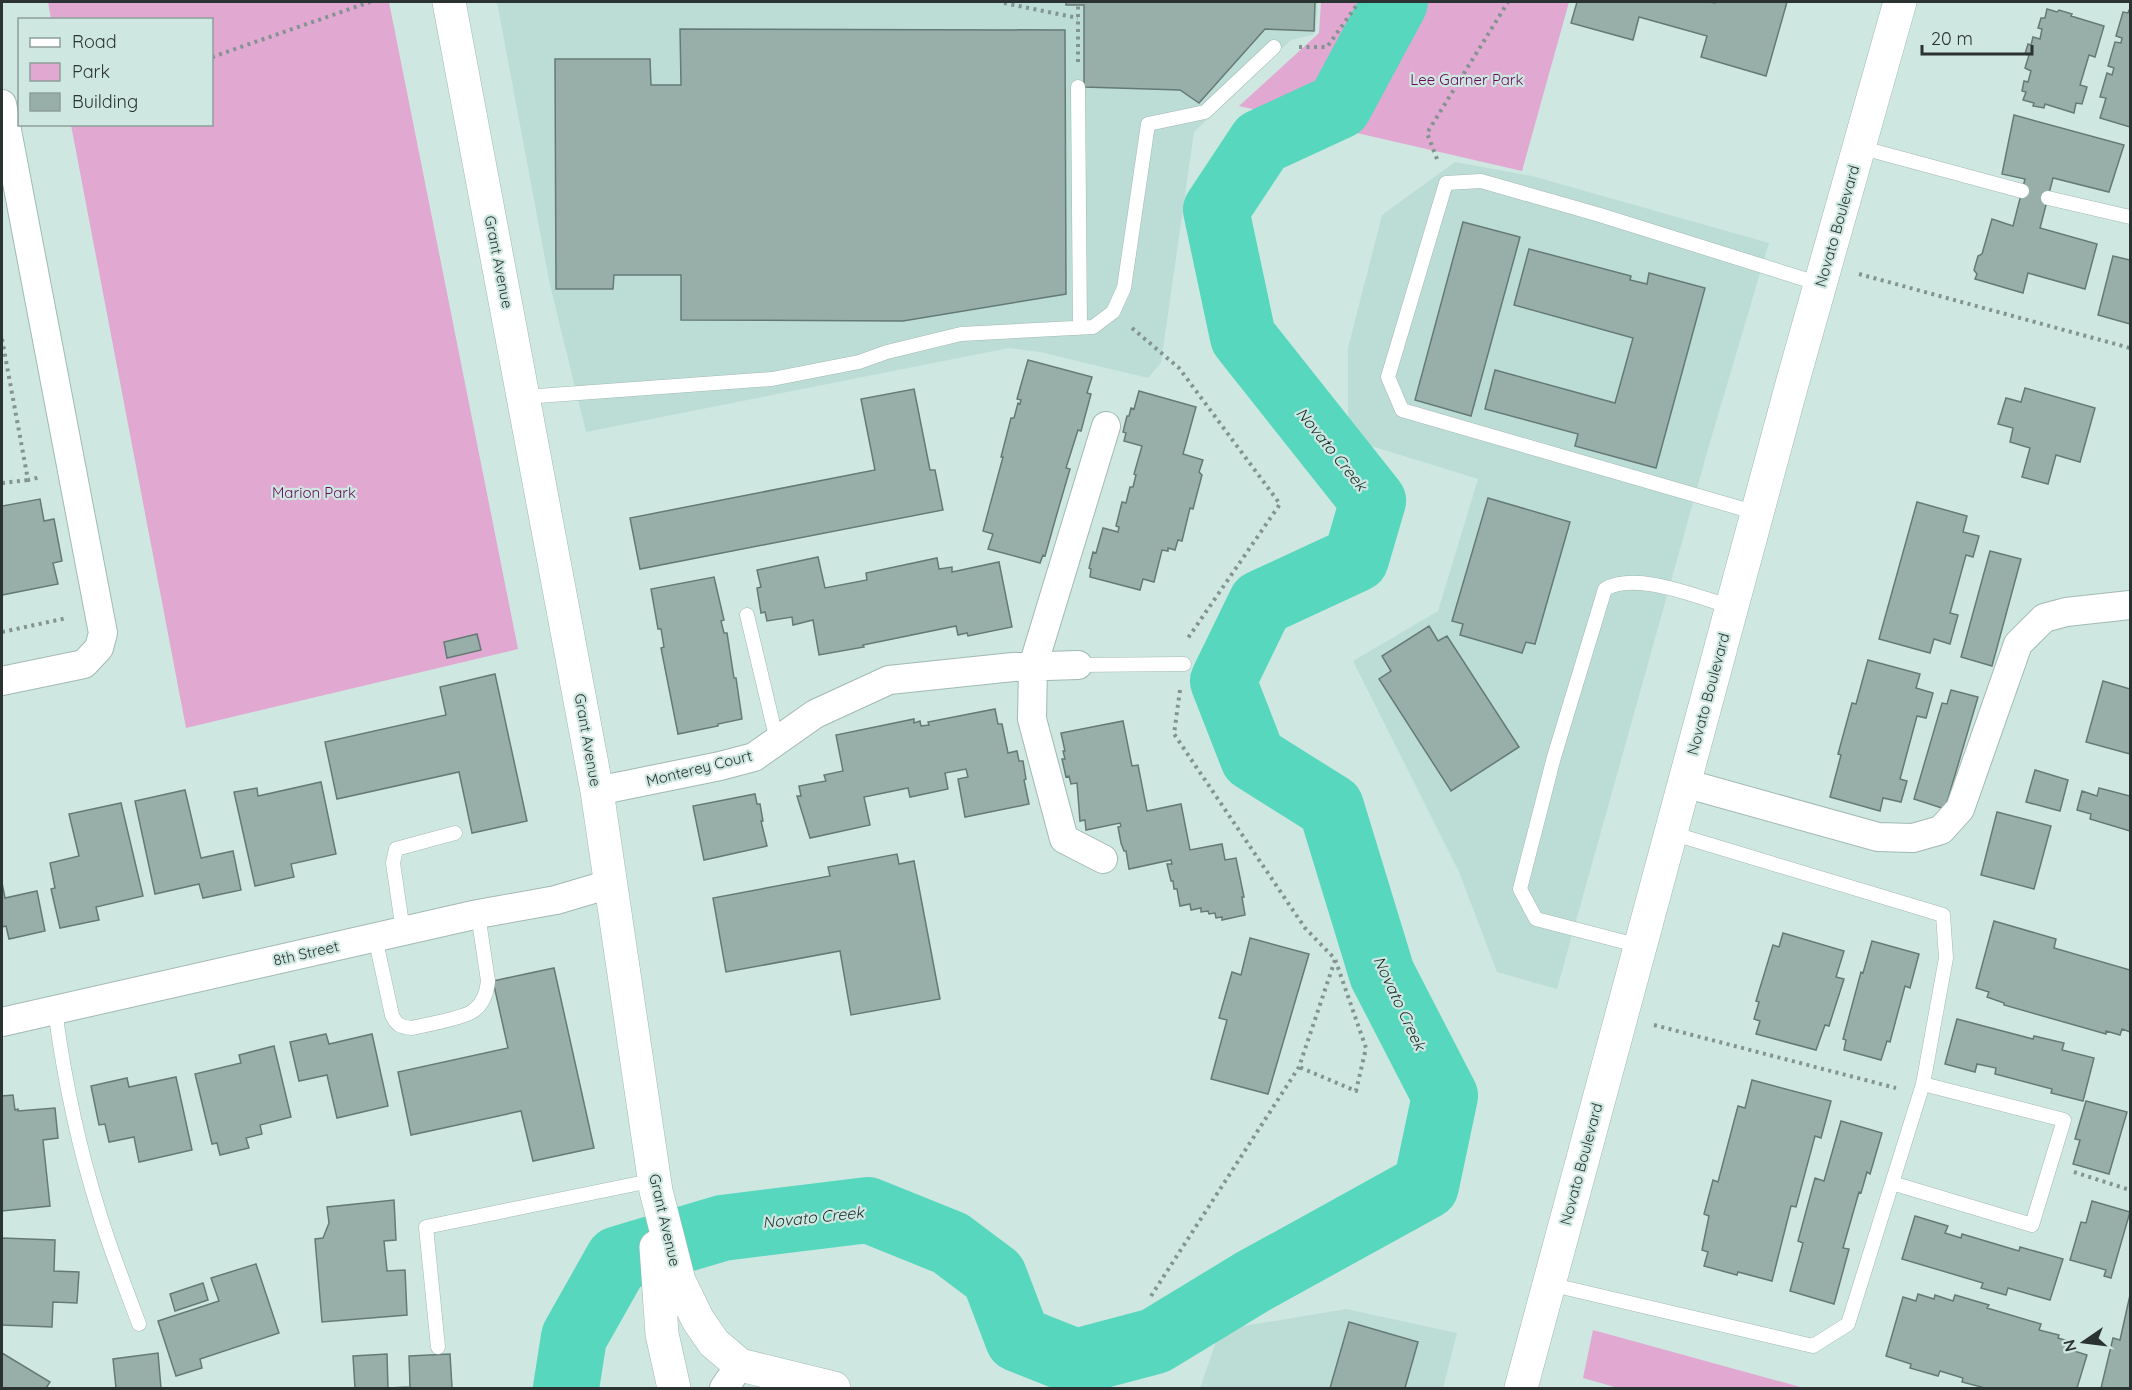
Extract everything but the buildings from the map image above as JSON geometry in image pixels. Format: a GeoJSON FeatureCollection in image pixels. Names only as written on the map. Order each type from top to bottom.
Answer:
{"type":"FeatureCollection","features":[{"type":"Feature","properties":{"kind":"street","name":"Grant Avenue"},"geometry":{"type":"LineString","coordinates":[[449,2],[597,791],[666,1269],[662,1334],[674,1389]]}},
{"type":"Feature","properties":{"kind":"street","name":"Novato Boulevard"},"geometry":{"type":"LineString","coordinates":[[1521,1389],[1731,607],[1900,2]]}},
{"type":"Feature","properties":{"kind":"street"},"geometry":{"type":"LineString","coordinates":[[2,104],[103,633],[99,648],[84,663],[2,681]]}},
{"type":"Feature","properties":{"kind":"street"},"geometry":{"type":"LineString","coordinates":[[1102,859],[1064,839],[1032,719],[1033,666],[1106,426]]}},
{"type":"Feature","properties":{"kind":"street"},"geometry":{"type":"LineString","coordinates":[[1684,783],[1878,837],[1913,838],[1941,830],[1960,809],[2018,644],[2044,618],[2066,612],[2130,605]]}},
{"type":"Feature","properties":{"kind":"street","name":"Monterey Court"},"geometry":{"type":"LineString","coordinates":[[597,791],[754,757],[815,714],[889,680],[1033,666],[1078,665]]}},
{"type":"Feature","properties":{"kind":"street","name":"8th Street"},"geometry":{"type":"LineString","coordinates":[[2,1022],[478,914],[556,900],[610,884]]}},
{"type":"Feature","properties":{"kind":"street","name":"Grant Avenue"},"geometry":{"type":"LineString","coordinates":[[666,1269],[679,1281],[698,1320],[714,1343],[732,1377],[834,1389]]}},
{"type":"Feature","properties":{"kind":"lane"},"geometry":{"type":"LineString","coordinates":[[524,398],[772,379],[859,362],[887,352],[961,334],[1093,327],[1113,312],[1124,288],[1148,124],[1204,112],[1274,47]]}},
{"type":"Feature","properties":{"kind":"lane"},"geometry":{"type":"LineString","coordinates":[[1078,87],[1080,327]]}},
{"type":"Feature","properties":{"kind":"lane"},"geometry":{"type":"LineString","coordinates":[[1859,147],[2022,191]]}},
{"type":"Feature","properties":{"kind":"lane"},"geometry":{"type":"LineString","coordinates":[[1757,513],[1402,410],[1388,377],[1446,183],[1481,181],[1823,274]]}},
{"type":"Feature","properties":{"kind":"lane"},"geometry":{"type":"LineString","coordinates":[[2048,198],[2130,218]]}},
{"type":"Feature","properties":{"kind":"lane"},"geometry":{"type":"LineString","coordinates":[[1640,946],[1536,919],[1529,909],[1520,889],[1554,757],[1605,589],[1622,582],[1644,582],[1731,607]]}},
{"type":"Feature","properties":{"kind":"lane"},"geometry":{"type":"LineString","coordinates":[[747,615],[777,741]]}},
{"type":"Feature","properties":{"kind":"lane"},"geometry":{"type":"LineString","coordinates":[[1078,665],[1184,664]]}},
{"type":"Feature","properties":{"kind":"lane"},"geometry":{"type":"LineString","coordinates":[[403,931],[393,863],[396,849],[455,833]]}},
{"type":"Feature","properties":{"kind":"lane"},"geometry":{"type":"LineString","coordinates":[[1549,1284],[1813,1346],[1848,1324],[1921,1089],[1946,958],[1942,915],[1671,833]]}},
{"type":"Feature","properties":{"kind":"lane"},"geometry":{"type":"LineString","coordinates":[[375,937],[395,1023],[402,1027],[412,1028],[472,1012],[487,992],[488,981],[478,914]]}},
{"type":"Feature","properties":{"kind":"lane"},"geometry":{"type":"LineString","coordinates":[[55,1010],[68,1094],[83,1159],[104,1228],[139,1324]]}},
{"type":"Feature","properties":{"kind":"lane"},"geometry":{"type":"LineString","coordinates":[[1892,1183],[2032,1225],[2064,1120],[1921,1089]]}},
{"type":"Feature","properties":{"kind":"lane"},"geometry":{"type":"LineString","coordinates":[[438,1347],[426,1227],[655,1186]]}},
{"type":"Feature","properties":{"kind":"path"},"geometry":{"type":"LineString","coordinates":[[213,57],[370,2]]}},
{"type":"Feature","properties":{"kind":"path"},"geometry":{"type":"LineString","coordinates":[[1274,47],[1327,47],[1359,2]]}},
{"type":"Feature","properties":{"kind":"path"},"geometry":{"type":"LineString","coordinates":[[1446,183],[1427,133],[1508,2]]}},
{"type":"Feature","properties":{"kind":"path"},"geometry":{"type":"LineString","coordinates":[[1004,3],[1078,18]]}},
{"type":"Feature","properties":{"kind":"path"},"geometry":{"type":"LineString","coordinates":[[1078,6],[1078,87]]}},
{"type":"Feature","properties":{"kind":"path"},"geometry":{"type":"LineString","coordinates":[[1823,274],[2130,348]]}},
{"type":"Feature","properties":{"kind":"path"},"geometry":{"type":"LineString","coordinates":[[1113,312],[1179,368],[1280,504],[1188,636],[1174,734],[1305,928],[1335,959],[1366,1048],[1356,1091],[1299,1067]]}},
{"type":"Feature","properties":{"kind":"path"},"geometry":{"type":"LineString","coordinates":[[2,339],[28,480]]}},
{"type":"Feature","properties":{"kind":"path"},"geometry":{"type":"LineString","coordinates":[[2,483],[45,476]]}},
{"type":"Feature","properties":{"kind":"path"},"geometry":{"type":"LineString","coordinates":[[2,632],[69,618]]}},
{"type":"Feature","properties":{"kind":"path"},"geometry":{"type":"LineString","coordinates":[[1151,1296],[1299,1067],[1335,959]]}},
{"type":"Feature","properties":{"kind":"path"},"geometry":{"type":"LineString","coordinates":[[1622,1014],[1665,1029],[1921,1089]]}},
{"type":"Feature","properties":{"kind":"path"},"geometry":{"type":"LineString","coordinates":[[2050,1165],[2130,1190]]}},
{"type":"Feature","properties":{"kind":"shaded area"},"geometry":{"type":"Polygon","coordinates":[[[497,2],[1318,2],[1316,30],[1313,35],[1291,40],[1194,132],[1161,363],[1148,378],[1040,352],[1009,348],[586,432],[550,285],[497,2]]]}},
{"type":"Feature","properties":{"kind":"shaded area"},"geometry":{"type":"Polygon","coordinates":[[[1455,162],[1532,176],[1769,243],[1708,449],[1557,989],[1497,972],[1459,872],[1353,661],[1438,611],[1478,479],[1352,440],[1348,412],[1348,348],[1382,215],[1455,162]]]}},
{"type":"Feature","properties":{"kind":"shaded area"},"geometry":{"type":"Polygon","coordinates":[[[1346,1309],[1457,1333],[1443,1388],[1200,1388],[1220,1330],[1346,1309]]]}},
{"type":"Feature","properties":{"kind":"green space","name":"Marion Park"},"geometry":{"type":"Polygon","coordinates":[[[48,2],[389,2],[518,649],[186,728],[71,126],[213,126],[213,18],[51,18],[48,2]]]}},
{"type":"Feature","properties":{"kind":"green space","name":"Lee Garner Park"},"geometry":{"type":"Polygon","coordinates":[[[1321,2],[1569,2],[1522,171],[1239,106],[1319,33],[1321,2]]]}},
{"type":"Feature","properties":{"kind":"green space"},"geometry":{"type":"Polygon","coordinates":[[[1593,1330],[1804,1388],[1618,1388],[1583,1378],[1593,1330]]]}},
{"type":"Feature","properties":{"kind":"waterway","name":"Novato Creek"},"geometry":{"type":"LineString","coordinates":[[566,1388],[574,1337],[618,1259],[722,1228],[868,1210],[950,1243],[994,1276],[1018,1339],[1076,1362],[1155,1341],[1252,1282],[1426,1186],[1445,1096],[1382,974],[1331,807],[1253,758],[1223,681],[1261,603],[1356,559],[1373,501],[1243,337],[1216,210],[1261,142],[1339,106],[1395,2]]}}]}
